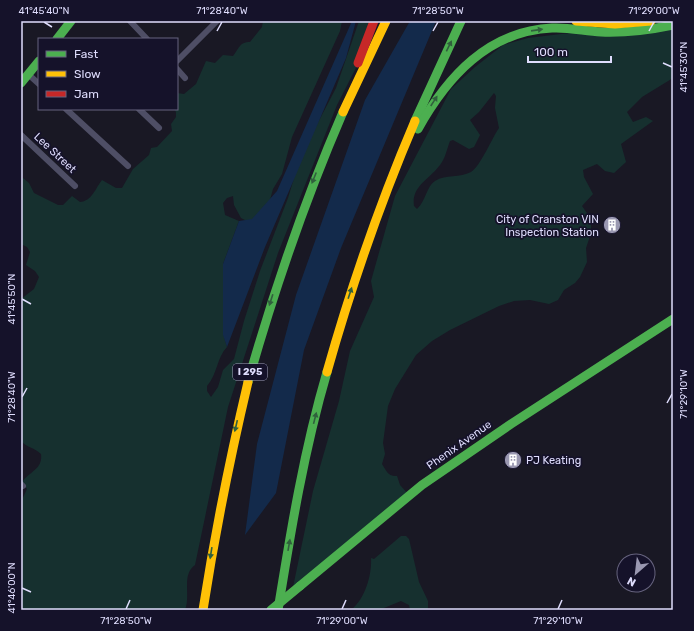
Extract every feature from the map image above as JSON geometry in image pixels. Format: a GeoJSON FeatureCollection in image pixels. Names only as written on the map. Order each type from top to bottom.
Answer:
{"type":"FeatureCollection","features":[{"type":"Feature","properties":{"kind":"main road"},"geometry":{"type":"LineString","coordinates":[[61,37],[71,21]]}},
{"type":"Feature","properties":{"kind":"main road"},"geometry":{"type":"LineString","coordinates":[[328,142],[341,102],[374,21]]}},
{"type":"Feature","properties":{"kind":"main road","name":"I 295"},"geometry":{"type":"LineString","coordinates":[[203,610],[227,469],[255,353],[294,230],[328,142],[386,21]]}},
{"type":"Feature","properties":{"kind":"main road"},"geometry":{"type":"LineString","coordinates":[[278,610],[300,485],[322,388],[352,286],[383,198],[413,124],[461,21]]}},
{"type":"Feature","properties":{"kind":"main road"},"geometry":{"type":"LineString","coordinates":[[576,21],[615,24],[652,21]]}},
{"type":"Feature","properties":{"kind":"main road"},"geometry":{"type":"LineString","coordinates":[[383,198],[418,128],[437,97],[460,68],[487,46],[506,37],[538,29],[552,28],[623,32],[673,24]]}},
{"type":"Feature","properties":{"kind":"main road"},"geometry":{"type":"LineString","coordinates":[[21,82],[38,62]]}},
{"type":"Feature","properties":{"kind":"main road","name":"Phenix Avenue"},"geometry":{"type":"LineString","coordinates":[[271,610],[422,485],[511,424],[673,319]]}},
{"type":"Feature","properties":{"kind":"street"},"geometry":{"type":"LineString","coordinates":[[130,21],[146,38]]}},
{"type":"Feature","properties":{"kind":"street"},"geometry":{"type":"LineString","coordinates":[[178,60],[217,21]]}},
{"type":"Feature","properties":{"kind":"street"},"geometry":{"type":"LineString","coordinates":[[178,71],[185,78]]}},
{"type":"Feature","properties":{"kind":"street"},"geometry":{"type":"LineString","coordinates":[[28,74],[38,83]]}},
{"type":"Feature","properties":{"kind":"street"},"geometry":{"type":"LineString","coordinates":[[67,110],[128,166]]}},
{"type":"Feature","properties":{"kind":"street"},"geometry":{"type":"LineString","coordinates":[[140,110],[159,128]]}},
{"type":"Feature","properties":{"kind":"street","name":"Lee Street"},"geometry":{"type":"LineString","coordinates":[[21,135],[75,186]]}},
{"type":"Feature","properties":{"kind":"green space"},"geometry":{"type":"Polygon","coordinates":[[[263,21],[342,21],[340,31],[292,137],[282,174],[273,189],[265,218],[247,221],[241,218],[234,205],[233,196],[227,198],[223,203],[225,215],[239,221],[223,264],[224,337],[227,347],[221,356],[213,377],[207,386],[207,391],[211,397],[218,387],[223,370],[234,359],[260,271],[288,198],[301,155],[336,88],[359,21],[375,21],[359,62],[337,105],[278,253],[228,407],[195,565],[188,574],[187,604],[185,610],[21,610],[21,502],[27,489],[22,482],[38,467],[41,454],[21,441],[21,299],[34,289],[39,277],[35,271],[26,265],[30,252],[27,247],[21,244],[21,181],[23,178],[29,183],[34,193],[58,205],[63,205],[72,196],[80,202],[88,199],[102,180],[116,188],[122,188],[133,169],[149,155],[151,148],[157,147],[172,131],[171,124],[176,117],[175,110],[178,110],[178,93],[184,94],[196,84],[206,61],[215,63],[223,55],[233,56],[241,45],[246,42],[250,42],[262,27],[263,21]]]}},
{"type":"Feature","properties":{"kind":"green space"},"geometry":{"type":"Polygon","coordinates":[[[673,24],[673,78],[642,97],[627,112],[633,122],[646,117],[653,121],[621,144],[626,162],[614,173],[605,171],[597,164],[583,170],[584,177],[593,194],[582,206],[591,219],[591,233],[586,248],[587,262],[580,277],[575,283],[564,290],[558,300],[549,304],[530,300],[514,301],[499,306],[450,330],[432,341],[416,355],[395,389],[388,406],[383,443],[385,454],[382,464],[389,474],[397,476],[400,485],[409,495],[292,592],[313,491],[339,401],[350,351],[374,297],[371,281],[395,196],[451,89],[475,67],[503,45],[528,38],[673,24]],[[494,93],[479,112],[470,120],[480,135],[474,147],[469,149],[453,140],[450,141],[442,163],[422,183],[415,193],[414,206],[417,209],[435,181],[444,177],[467,174],[474,169],[482,159],[499,128],[495,108],[496,96],[494,93]]]}},
{"type":"Feature","properties":{"kind":"green space"},"geometry":{"type":"Polygon","coordinates":[[[401,536],[406,536],[409,539],[419,582],[428,601],[428,610],[410,610],[409,605],[401,601],[379,610],[351,610],[360,600],[367,586],[371,558],[374,559],[401,536]]]}},
{"type":"Feature","properties":{"kind":"water"},"geometry":{"type":"Polygon","coordinates":[[[352,21],[356,21],[346,58],[265,247],[227,347],[223,335],[223,264],[239,221],[252,219],[277,191],[352,21]]]}},
{"type":"Feature","properties":{"kind":"water"},"geometry":{"type":"Polygon","coordinates":[[[410,21],[436,21],[341,248],[304,350],[276,493],[245,535],[257,444],[296,295],[365,100],[410,21]]]}},
{"type":"Feature","properties":{"kind":"traffic: fast"},"geometry":{"type":"LineString","coordinates":[[58,38],[71,21]]}},
{"type":"Feature","properties":{"kind":"traffic: fast"},"geometry":{"type":"LineString","coordinates":[[415,121],[461,21]]}},
{"type":"Feature","properties":{"kind":"traffic: fast"},"geometry":{"type":"LineString","coordinates":[[418,129],[429,110],[456,75],[472,60],[489,48],[508,38],[529,31],[552,28],[619,32],[646,30],[673,25]]}},
{"type":"Feature","properties":{"kind":"traffic: fast"},"geometry":{"type":"LineString","coordinates":[[21,83],[38,62]]}},
{"type":"Feature","properties":{"kind":"traffic: fast"},"geometry":{"type":"LineString","coordinates":[[248,382],[268,313],[291,246],[316,178],[343,112]]}},
{"type":"Feature","properties":{"kind":"traffic: fast"},"geometry":{"type":"LineString","coordinates":[[300,586],[422,485],[511,424],[673,319]]}},
{"type":"Feature","properties":{"kind":"traffic: fast"},"geometry":{"type":"LineString","coordinates":[[278,610],[305,460],[311,431],[327,372]]}},
{"type":"Feature","properties":{"kind":"traffic: fast"},"geometry":{"type":"LineString","coordinates":[[271,610],[300,586]]}},
{"type":"Feature","properties":{"kind":"traffic: slow"},"geometry":{"type":"LineString","coordinates":[[343,112],[386,21]]}},
{"type":"Feature","properties":{"kind":"traffic: slow"},"geometry":{"type":"LineString","coordinates":[[576,21],[615,24],[651,21]]}},
{"type":"Feature","properties":{"kind":"traffic: slow"},"geometry":{"type":"LineString","coordinates":[[327,372],[367,245],[415,121]]}},
{"type":"Feature","properties":{"kind":"traffic: slow"},"geometry":{"type":"LineString","coordinates":[[203,610],[223,496],[248,382]]}},
{"type":"Feature","properties":{"kind":"traffic: jam"},"geometry":{"type":"LineString","coordinates":[[358,63],[374,21]]}},
{"type":"Feature","properties":{"kind":"place","name":"City of Cranston VIN Inspection Station"},"geometry":{"type":"Point","coordinates":[612,225]}},
{"type":"Feature","properties":{"kind":"place","name":"PJ Keating"},"geometry":{"type":"Point","coordinates":[513,460]}}]}
